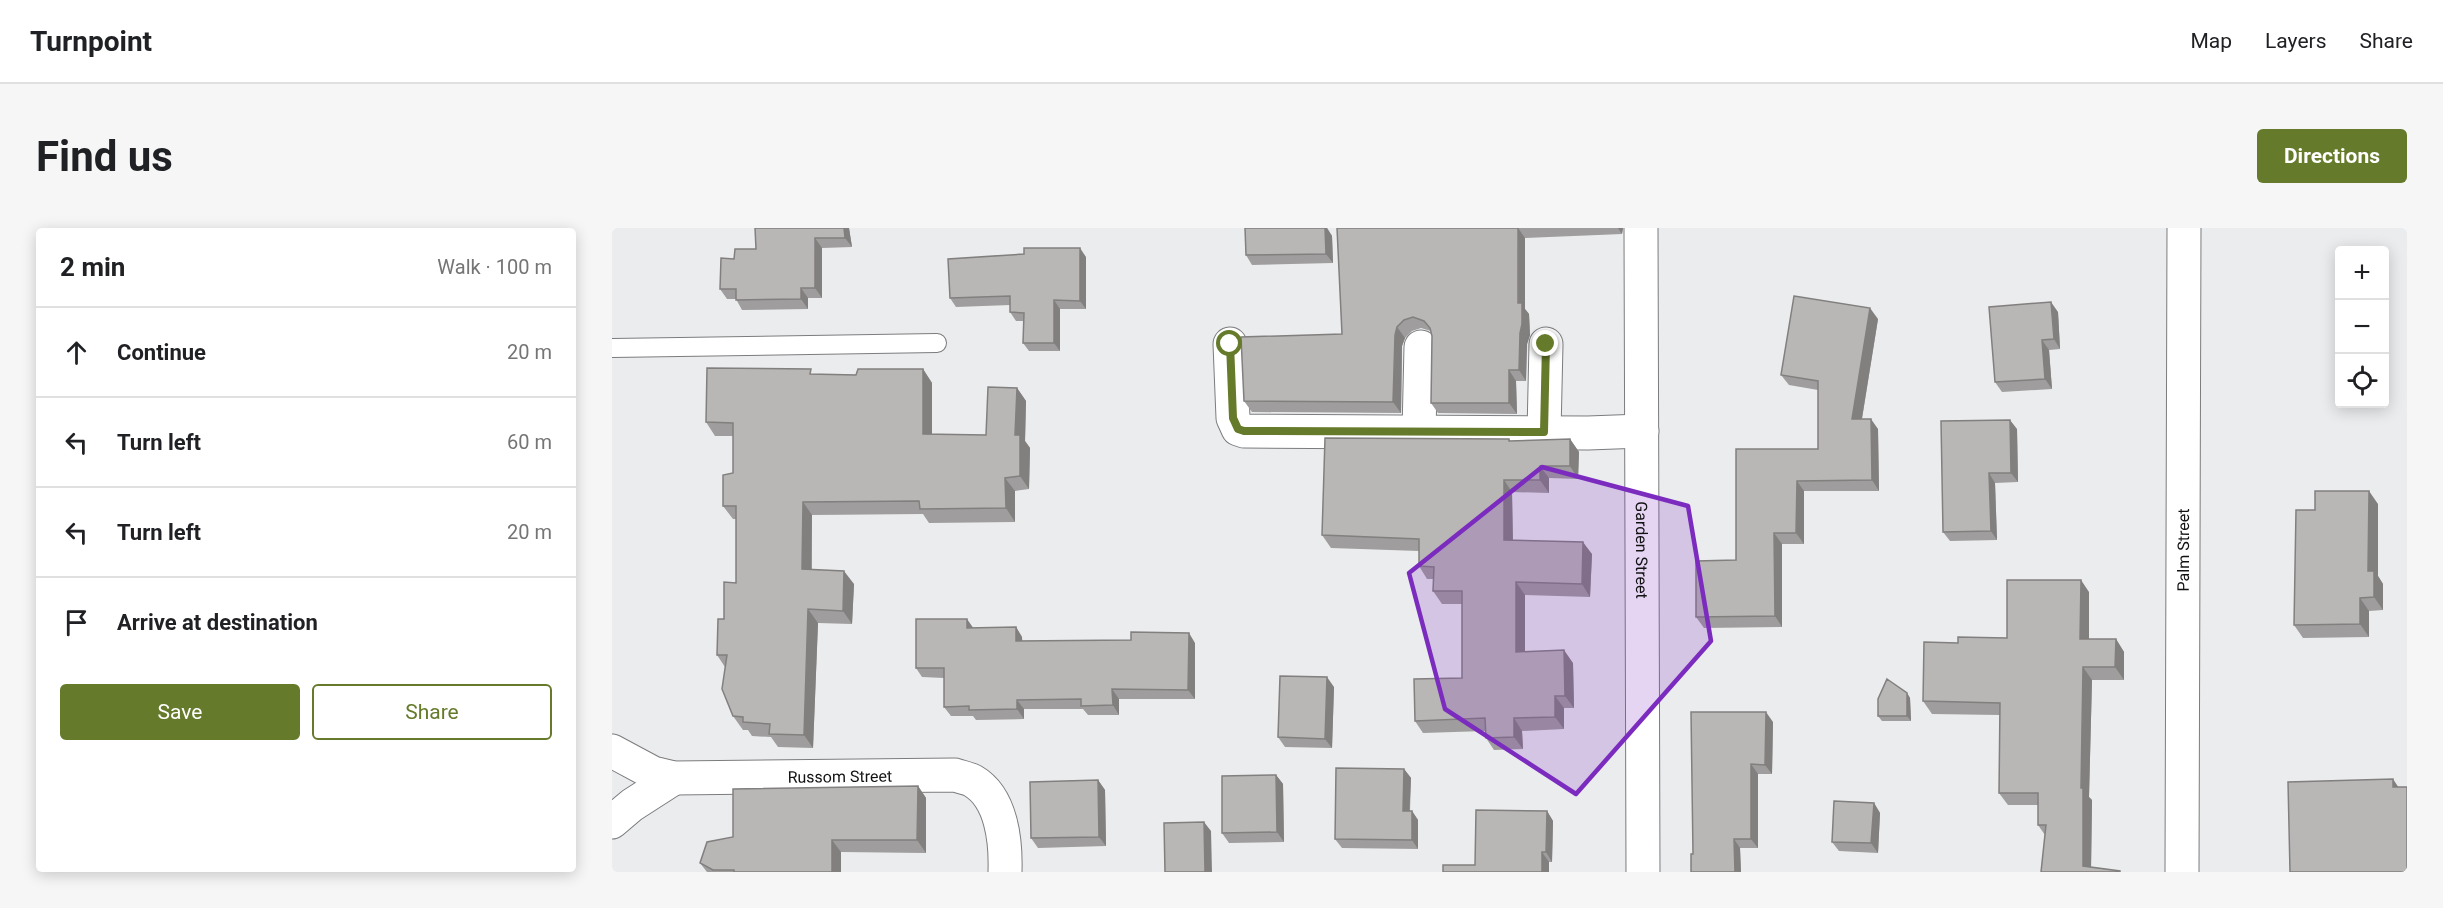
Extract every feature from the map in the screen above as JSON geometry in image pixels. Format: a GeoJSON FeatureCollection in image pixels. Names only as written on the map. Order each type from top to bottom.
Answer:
{"type":"FeatureCollection","features":[{"type":"Feature","properties":{"kind":"street","name":"Garden Street"},"geometry":{"type":"LineString","coordinates":[[1641,228],[1643,872]]}},
{"type":"Feature","properties":{"kind":"street","name":"Palm Street"},"geometry":{"type":"LineString","coordinates":[[2182,872],[2184,228]]}},
{"type":"Feature","properties":{"kind":"street"},"geometry":{"type":"LineString","coordinates":[[1230,344],[1233,418],[1238,429],[1244,431],[1642,431]]}},
{"type":"Feature","properties":{"kind":"street"},"geometry":{"type":"LineString","coordinates":[[1544,432],[1546,344]]}},
{"type":"Feature","properties":{"kind":"street"},"geometry":{"type":"LineString","coordinates":[[1419,431],[1421,347]]}},
{"type":"Feature","properties":{"kind":"street","name":"Russom Street"},"geometry":{"type":"LineString","coordinates":[[612,751],[653,773],[674,778],[955,775],[973,781],[989,797],[1000,819],[1006,849],[1005,872]]}},
{"type":"Feature","properties":{"kind":"street"},"geometry":{"type":"LineString","coordinates":[[612,822],[632,805],[674,778]]}},
{"type":"Feature","properties":{"kind":"lane"},"geometry":{"type":"LineString","coordinates":[[612,348],[937,343]]}},
{"type":"Feature","properties":{"kind":"highlighted area"},"geometry":{"type":"Polygon","coordinates":[[[1542,467],[1688,506],[1711,641],[1576,794],[1445,709],[1409,573],[1542,467]]]}},
{"type":"Feature","properties":{"kind":"building"},"geometry":{"type":"Polygon","coordinates":[[[755,228],[844,228],[845,238],[815,238],[815,288],[801,288],[801,299],[736,300],[736,289],[720,289],[721,258],[734,259],[735,249],[756,249],[755,228]]]}},
{"type":"Feature","properties":{"kind":"building"},"geometry":{"type":"Polygon","coordinates":[[[1245,228],[1325,228],[1326,254],[1246,255],[1245,228]]]}},
{"type":"Feature","properties":{"kind":"building"},"geometry":{"type":"Polygon","coordinates":[[[1337,228],[1518,228],[1518,303],[1522,303],[1522,324],[1519,370],[1509,370],[1509,403],[1431,403],[1432,336],[1430,328],[1424,321],[1413,317],[1404,320],[1397,327],[1395,335],[1393,402],[1244,401],[1241,337],[1342,334],[1337,228]]]}},
{"type":"Feature","properties":{"kind":"building"},"geometry":{"type":"Polygon","coordinates":[[[1024,248],[1080,248],[1080,301],[1054,300],[1054,343],[1023,343],[1024,313],[1010,312],[1010,296],[950,298],[948,259],[1024,254],[1024,248]]]}},
{"type":"Feature","properties":{"kind":"building"},"geometry":{"type":"Polygon","coordinates":[[[1794,296],[1870,308],[1852,419],[1871,419],[1872,480],[1797,481],[1796,533],[1774,533],[1775,616],[1696,617],[1696,561],[1736,560],[1736,449],[1818,449],[1818,381],[1781,375],[1794,296]]]}},
{"type":"Feature","properties":{"kind":"building"},"geometry":{"type":"Polygon","coordinates":[[[2051,302],[2054,339],[2042,340],[2045,379],[1995,382],[1989,307],[2051,302]]]}},
{"type":"Feature","properties":{"kind":"building"},"geometry":{"type":"Polygon","coordinates":[[[707,368],[811,369],[810,374],[856,375],[858,369],[923,369],[923,434],[986,435],[988,387],[1017,388],[1015,435],[1020,435],[1020,476],[1005,478],[1006,508],[920,509],[919,501],[803,502],[802,569],[844,571],[843,611],[808,609],[804,735],[769,734],[770,724],[743,722],[743,717],[733,716],[722,689],[727,655],[717,655],[718,619],[724,619],[724,582],[736,583],[736,506],[723,506],[723,475],[733,473],[733,423],[706,422],[707,368]]]}},
{"type":"Feature","properties":{"kind":"building"},"geometry":{"type":"Polygon","coordinates":[[[2010,420],[2011,473],[1989,473],[1991,531],[1943,532],[1941,421],[2010,420]]]}},
{"type":"Feature","properties":{"kind":"building"},"geometry":{"type":"Polygon","coordinates":[[[1325,438],[1509,439],[1509,441],[1570,439],[1570,466],[1540,466],[1540,480],[1504,480],[1504,540],[1583,542],[1582,584],[1516,582],[1516,652],[1564,650],[1565,696],[1555,696],[1555,717],[1514,718],[1514,737],[1486,738],[1485,718],[1415,721],[1414,679],[1462,678],[1462,591],[1433,591],[1434,567],[1419,566],[1419,539],[1322,535],[1325,438]]]}},
{"type":"Feature","properties":{"kind":"building"},"geometry":{"type":"Polygon","coordinates":[[[2315,491],[2369,491],[2368,571],[2374,571],[2374,597],[2360,598],[2360,624],[2294,625],[2296,510],[2315,510],[2315,491]]]}},
{"type":"Feature","properties":{"kind":"building"},"geometry":{"type":"Polygon","coordinates":[[[2007,580],[2081,580],[2080,639],[2116,639],[2115,667],[2083,667],[2081,788],[2083,788],[2083,866],[2120,872],[2041,872],[2046,825],[2038,825],[2038,793],[1999,793],[2000,703],[1923,701],[1924,642],[1958,643],[1958,637],[2007,638],[2007,580]]]}},
{"type":"Feature","properties":{"kind":"building"},"geometry":{"type":"Polygon","coordinates":[[[916,619],[967,619],[967,628],[1016,627],[1016,641],[1131,640],[1131,632],[1189,633],[1188,690],[1112,689],[1113,705],[1081,706],[1081,699],[1017,700],[1017,709],[969,710],[969,706],[944,707],[944,668],[916,668],[916,619]]]}},
{"type":"Feature","properties":{"kind":"building"},"geometry":{"type":"Polygon","coordinates":[[[1280,676],[1327,677],[1325,739],[1278,737],[1280,676]]]}},
{"type":"Feature","properties":{"kind":"building"},"geometry":{"type":"Polygon","coordinates":[[[1887,679],[1907,693],[1907,716],[1878,716],[1878,699],[1887,679]]]}},
{"type":"Feature","properties":{"kind":"building"},"geometry":{"type":"Polygon","coordinates":[[[1691,712],[1766,712],[1765,765],[1751,764],[1751,839],[1734,839],[1735,872],[1691,872],[1691,854],[1693,854],[1691,712]]]}},
{"type":"Feature","properties":{"kind":"building"},"geometry":{"type":"Polygon","coordinates":[[[1336,768],[1404,769],[1403,811],[1412,811],[1412,840],[1335,839],[1336,768]]]}},
{"type":"Feature","properties":{"kind":"building"},"geometry":{"type":"Polygon","coordinates":[[[1276,775],[1277,832],[1222,833],[1222,776],[1276,775]]]}},
{"type":"Feature","properties":{"kind":"building"},"geometry":{"type":"Polygon","coordinates":[[[2393,779],[2393,787],[2407,787],[2407,872],[2290,872],[2288,782],[2393,779]]]}},
{"type":"Feature","properties":{"kind":"building"},"geometry":{"type":"Polygon","coordinates":[[[1098,780],[1099,837],[1031,838],[1030,782],[1098,780]]]}},
{"type":"Feature","properties":{"kind":"building"},"geometry":{"type":"Polygon","coordinates":[[[918,786],[917,840],[832,840],[832,872],[734,872],[734,870],[713,870],[700,863],[707,842],[733,837],[733,789],[918,786]]]}},
{"type":"Feature","properties":{"kind":"building"},"geometry":{"type":"Polygon","coordinates":[[[1834,801],[1874,803],[1871,843],[1832,842],[1834,801]]]}},
{"type":"Feature","properties":{"kind":"building"},"geometry":{"type":"Polygon","coordinates":[[[1476,810],[1547,811],[1546,852],[1542,852],[1542,872],[1443,872],[1443,865],[1475,865],[1476,810]]]}},
{"type":"Feature","properties":{"kind":"building"},"geometry":{"type":"Polygon","coordinates":[[[1204,822],[1205,872],[1165,872],[1164,823],[1204,822]]]}},
{"type":"Feature","properties":{"kind":"route"},"geometry":{"type":"LineString","coordinates":[[1230,344],[1233,418],[1238,429],[1244,431],[1544,432],[1546,344]]}}]}
